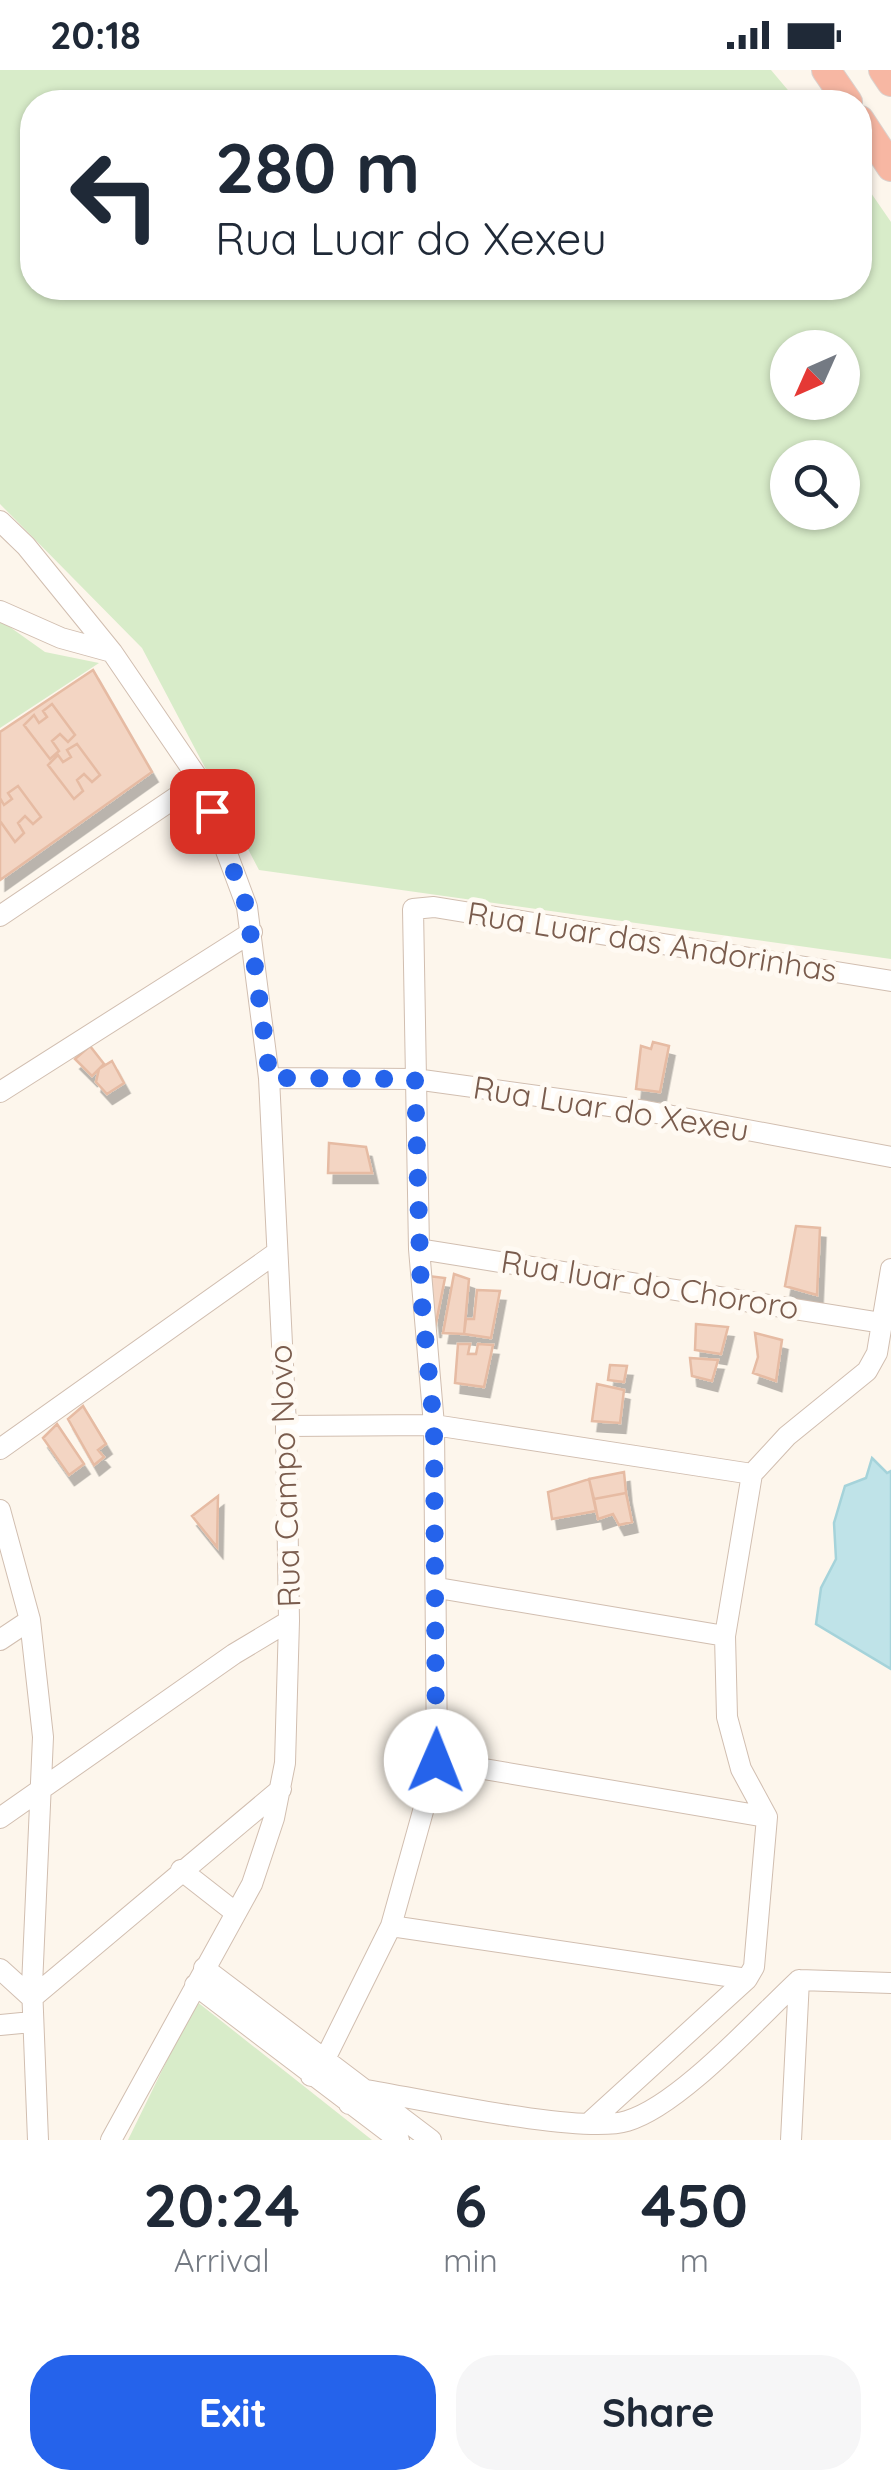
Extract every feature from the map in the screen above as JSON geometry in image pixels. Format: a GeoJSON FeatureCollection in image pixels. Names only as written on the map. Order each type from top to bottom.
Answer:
{"type":"FeatureCollection","features":[{"type":"Feature","properties":{"kind":"highway"},"geometry":{"type":"LineString","coordinates":[[883,70],[891,82]]}},
{"type":"Feature","properties":{"kind":"highway"},"geometry":{"type":"LineString","coordinates":[[872,138],[891,166]]}},
{"type":"Feature","properties":{"kind":"street","name":"Rua Campo Novo"},"geometry":{"type":"LineString","coordinates":[[0,521],[26,546],[112,652],[200,781],[225,842],[252,932],[270,1078],[286,1426],[289,1621],[280,1789],[252,1884],[111,2140]]}},
{"type":"Feature","properties":{"kind":"street"},"geometry":{"type":"LineString","coordinates":[[0,611],[61,638],[112,652]]}},
{"type":"Feature","properties":{"kind":"street"},"geometry":{"type":"LineString","coordinates":[[0,916],[200,781]]}},
{"type":"Feature","properties":{"kind":"street","name":"Rua Luar das Andorinhas"},"geometry":{"type":"LineString","coordinates":[[415,1079],[413,909],[434,907],[891,981]]}},
{"type":"Feature","properties":{"kind":"street"},"geometry":{"type":"LineString","coordinates":[[0,1092],[252,932]]}},
{"type":"Feature","properties":{"kind":"street","name":"Rua Luar do Xexeu"},"geometry":{"type":"LineString","coordinates":[[270,1078],[415,1079],[646,1111],[891,1157]]}},
{"type":"Feature","properties":{"kind":"street"},"geometry":{"type":"LineString","coordinates":[[318,2068],[391,1926],[436,1761],[438,1588],[434,1426],[419,1249],[415,1079]]}},
{"type":"Feature","properties":{"kind":"street","name":"Rua luar do Chororo"},"geometry":{"type":"LineString","coordinates":[[419,1249],[882,1323]]}},
{"type":"Feature","properties":{"kind":"street"},"geometry":{"type":"LineString","coordinates":[[0,1449],[276,1253]]}},
{"type":"Feature","properties":{"kind":"street"},"geometry":{"type":"LineString","coordinates":[[588,2124],[747,1979],[758,1949],[768,1817],[742,1768],[727,1717],[725,1636],[752,1474],[786,1436],[867,1372],[876,1353],[891,1269]]}},
{"type":"Feature","properties":{"kind":"street"},"geometry":{"type":"LineString","coordinates":[[286,1426],[434,1426],[752,1474]]}},
{"type":"Feature","properties":{"kind":"street"},"geometry":{"type":"LineString","coordinates":[[0,1510],[30,1620],[43,1736],[44,1790],[32,1998],[38,2140]]}},
{"type":"Feature","properties":{"kind":"street"},"geometry":{"type":"LineString","coordinates":[[438,1588],[725,1636]]}},
{"type":"Feature","properties":{"kind":"street"},"geometry":{"type":"LineString","coordinates":[[0,1640],[30,1620]]}},
{"type":"Feature","properties":{"kind":"street"},"geometry":{"type":"LineString","coordinates":[[0,1818],[234,1654],[289,1621]]}},
{"type":"Feature","properties":{"kind":"street"},"geometry":{"type":"LineString","coordinates":[[436,1761],[768,1817]]}},
{"type":"Feature","properties":{"kind":"street"},"geometry":{"type":"LineString","coordinates":[[32,1998],[280,1789]]}},
{"type":"Feature","properties":{"kind":"street"},"geometry":{"type":"LineString","coordinates":[[181,1870],[236,1913]]}},
{"type":"Feature","properties":{"kind":"street"},"geometry":{"type":"LineString","coordinates":[[391,1926],[747,1979]]}},
{"type":"Feature","properties":{"kind":"street"},"geometry":{"type":"LineString","coordinates":[[0,1969],[32,1998]]}},
{"type":"Feature","properties":{"kind":"street"},"geometry":{"type":"LineString","coordinates":[[199,1976],[355,2096],[431,2140]]}},
{"type":"Feature","properties":{"kind":"street"},"geometry":{"type":"LineString","coordinates":[[355,2096],[588,2124],[628,2121],[668,2100],[799,1980],[891,1983]]}},
{"type":"Feature","properties":{"kind":"street"},"geometry":{"type":"LineString","coordinates":[[790,2140],[799,1980]]}},
{"type":"Feature","properties":{"kind":"street"},"geometry":{"type":"LineString","coordinates":[[0,2025],[32,2022]]}},
{"type":"Feature","properties":{"kind":"street"},"geometry":{"type":"LineString","coordinates":[[355,2096],[399,2140]]}},
{"type":"Feature","properties":{"kind":"green space"},"geometry":{"type":"Polygon","coordinates":[[[0,70],[771,70],[788,90],[20,90],[20,300],[872,300],[872,194],[891,222],[891,959],[259,870],[142,648],[0,504],[0,70]]]}},
{"type":"Feature","properties":{"kind":"green space"},"geometry":{"type":"Polygon","coordinates":[[[0,620],[45,652],[99,663],[0,728],[0,620]]]}},
{"type":"Feature","properties":{"kind":"green space"},"geometry":{"type":"Polygon","coordinates":[[[196,2001],[372,2140],[128,2140],[196,2001]]]}},
{"type":"Feature","properties":{"kind":"water"},"geometry":{"type":"Polygon","coordinates":[[[872,1458],[887,1473],[891,1471],[891,1669],[816,1624],[821,1588],[836,1559],[834,1523],[845,1486],[866,1478],[872,1458]]]}},
{"type":"Feature","properties":{"kind":"building"},"geometry":{"type":"Polygon","coordinates":[[[93,670],[152,772],[0,880],[0,732],[93,670]]]}},
{"type":"Feature","properties":{"kind":"building"},"geometry":{"type":"Polygon","coordinates":[[[52,704],[75,735],[68,742],[60,734],[52,741],[59,751],[50,759],[24,725],[34,715],[39,723],[47,717],[43,711],[52,704]]]}},
{"type":"Feature","properties":{"kind":"building"},"geometry":{"type":"Polygon","coordinates":[[[77,744],[100,775],[92,782],[84,774],[77,780],[83,791],[74,799],[48,765],[58,755],[63,762],[71,757],[67,750],[77,744]]]}},
{"type":"Feature","properties":{"kind":"building"},"geometry":{"type":"Polygon","coordinates":[[[18,786],[41,817],[33,824],[25,816],[18,823],[24,833],[15,842],[0,821],[0,798],[4,805],[12,799],[8,793],[18,786]]]}},
{"type":"Feature","properties":{"kind":"building"},"geometry":{"type":"Polygon","coordinates":[[[653,1042],[669,1046],[660,1092],[636,1089],[641,1046],[651,1049],[653,1042]]]}},
{"type":"Feature","properties":{"kind":"building"},"geometry":{"type":"Polygon","coordinates":[[[90,1046],[104,1064],[92,1076],[75,1059],[90,1046]]]}},
{"type":"Feature","properties":{"kind":"building"},"geometry":{"type":"Polygon","coordinates":[[[112,1061],[124,1083],[107,1094],[96,1082],[99,1069],[112,1061]]]}},
{"type":"Feature","properties":{"kind":"building"},"geometry":{"type":"Polygon","coordinates":[[[329,1143],[366,1147],[372,1173],[328,1173],[329,1143]]]}},
{"type":"Feature","properties":{"kind":"building"},"geometry":{"type":"Polygon","coordinates":[[[796,1226],[820,1228],[817,1295],[785,1286],[796,1226]]]}},
{"type":"Feature","properties":{"kind":"building"},"geometry":{"type":"Polygon","coordinates":[[[454,1274],[469,1279],[464,1334],[443,1333],[454,1274]]]}},
{"type":"Feature","properties":{"kind":"building"},"geometry":{"type":"Polygon","coordinates":[[[428,1276],[445,1278],[435,1328],[428,1276]]]}},
{"type":"Feature","properties":{"kind":"building"},"geometry":{"type":"Polygon","coordinates":[[[477,1290],[500,1291],[491,1338],[464,1334],[466,1319],[474,1319],[477,1290]]]}},
{"type":"Feature","properties":{"kind":"building"},"geometry":{"type":"Polygon","coordinates":[[[696,1324],[728,1327],[721,1354],[695,1350],[696,1324]]]}},
{"type":"Feature","properties":{"kind":"building"},"geometry":{"type":"Polygon","coordinates":[[[755,1333],[782,1340],[776,1381],[753,1373],[758,1357],[755,1333]]]}},
{"type":"Feature","properties":{"kind":"building"},"geometry":{"type":"Polygon","coordinates":[[[458,1344],[470,1344],[468,1354],[476,1354],[478,1344],[493,1345],[484,1387],[455,1383],[458,1344]]]}},
{"type":"Feature","properties":{"kind":"building"},"geometry":{"type":"Polygon","coordinates":[[[690,1358],[718,1360],[712,1381],[692,1376],[690,1358]]]}},
{"type":"Feature","properties":{"kind":"building"},"geometry":{"type":"Polygon","coordinates":[[[610,1365],[627,1366],[624,1382],[608,1380],[610,1365]]]}},
{"type":"Feature","properties":{"kind":"building"},"geometry":{"type":"Polygon","coordinates":[[[597,1384],[624,1390],[620,1423],[592,1421],[597,1384]]]}},
{"type":"Feature","properties":{"kind":"building"},"geometry":{"type":"Polygon","coordinates":[[[83,1406],[106,1444],[98,1450],[104,1457],[94,1465],[68,1419],[83,1406]]]}},
{"type":"Feature","properties":{"kind":"building"},"geometry":{"type":"Polygon","coordinates":[[[57,1424],[84,1464],[69,1475],[43,1438],[57,1424]]]}},
{"type":"Feature","properties":{"kind":"building"},"geometry":{"type":"Polygon","coordinates":[[[624,1472],[626,1493],[594,1499],[589,1479],[624,1472]]]}},
{"type":"Feature","properties":{"kind":"building"},"geometry":{"type":"Polygon","coordinates":[[[589,1479],[596,1511],[552,1519],[548,1492],[589,1479]]]}},
{"type":"Feature","properties":{"kind":"building"},"geometry":{"type":"Polygon","coordinates":[[[626,1493],[632,1522],[619,1525],[613,1514],[598,1519],[594,1499],[626,1493]]]}},
{"type":"Feature","properties":{"kind":"building"},"geometry":{"type":"Polygon","coordinates":[[[218,1496],[217,1547],[192,1516],[218,1496]]]}},
{"type":"Feature","properties":{"kind":"route"},"geometry":{"type":"LineString","coordinates":[[212,811],[247,908],[270,1078],[415,1079],[421,1295],[434,1426],[438,1588],[436,1761]]}}]}
